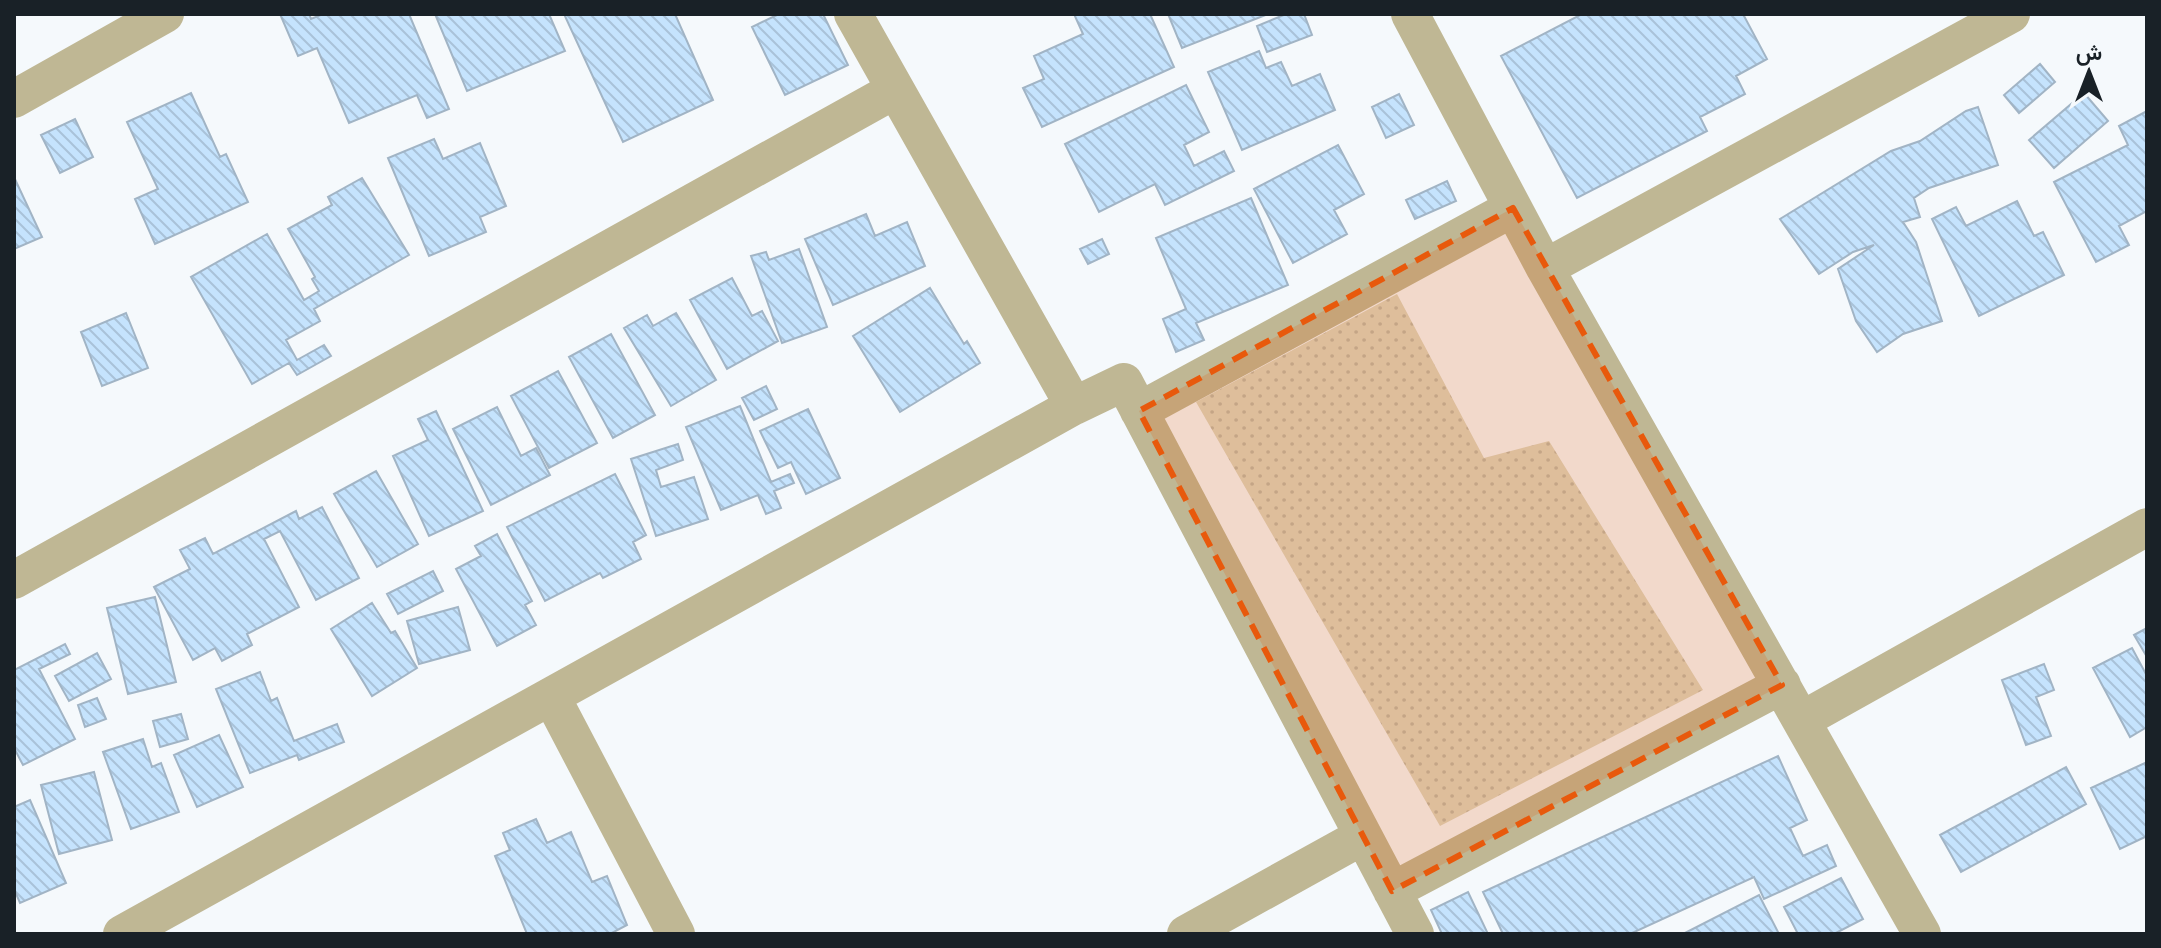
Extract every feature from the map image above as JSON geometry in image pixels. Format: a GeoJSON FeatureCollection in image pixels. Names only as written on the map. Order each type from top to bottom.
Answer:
{"type":"FeatureCollection","features":[{"type":"Feature","properties":{"kind":"street"},"geometry":{"type":"LineString","coordinates":[[14,99],[165,14]]}},
{"type":"Feature","properties":{"kind":"street"},"geometry":{"type":"LineString","coordinates":[[853,14],[1074,406]]}},
{"type":"Feature","properties":{"kind":"street"},"geometry":{"type":"LineString","coordinates":[[1410,14],[1545,268],[1922,934]]}},
{"type":"Feature","properties":{"kind":"street"},"geometry":{"type":"LineString","coordinates":[[1545,268],[2011,14]]}},
{"type":"Feature","properties":{"kind":"street"},"geometry":{"type":"LineString","coordinates":[[14,580],[895,90]]}},
{"type":"Feature","properties":{"kind":"street"},"geometry":{"type":"LineString","coordinates":[[1139,411],[1513,208]]}},
{"type":"Feature","properties":{"kind":"street"},"geometry":{"type":"LineString","coordinates":[[122,934],[1074,406],[1124,382],[1415,934]]}},
{"type":"Feature","properties":{"kind":"street"},"geometry":{"type":"LineString","coordinates":[[1802,720],[2147,527]]}},
{"type":"Feature","properties":{"kind":"street"},"geometry":{"type":"LineString","coordinates":[[1392,891],[1782,685]]}},
{"type":"Feature","properties":{"kind":"street"},"geometry":{"type":"LineString","coordinates":[[551,696],[676,934]]}},
{"type":"Feature","properties":{"kind":"street"},"geometry":{"type":"LineString","coordinates":[[1186,934],[1363,836]]}},
{"type":"Feature","properties":{"kind":"highlighted area"},"geometry":{"type":"Polygon","coordinates":[[[1513,208],[1782,685],[1392,891],[1139,411],[1513,208]]]}},
{"type":"Feature","properties":{"kind":"shaded area"},"geometry":{"type":"Polygon","coordinates":[[[1397,294],[1484,458],[1549,441],[1703,690],[1440,826],[1196,402],[1397,294]]]}},
{"type":"Feature","properties":{"kind":"building"},"geometry":{"type":"Polygon","coordinates":[[[280,14],[309,14],[311,19],[323,14],[409,14],[449,109],[427,118],[417,95],[349,123],[317,48],[298,56],[280,14]]]}},
{"type":"Feature","properties":{"kind":"building"},"geometry":{"type":"Polygon","coordinates":[[[435,14],[549,14],[565,51],[467,91],[435,14]]]}},
{"type":"Feature","properties":{"kind":"building"},"geometry":{"type":"Polygon","coordinates":[[[564,14],[675,14],[713,100],[623,142],[564,14]]]}},
{"type":"Feature","properties":{"kind":"building"},"geometry":{"type":"Polygon","coordinates":[[[779,14],[823,14],[848,65],[785,95],[752,27],[779,14]]]}},
{"type":"Feature","properties":{"kind":"building"},"geometry":{"type":"Polygon","coordinates":[[[1074,14],[1150,14],[1174,67],[1042,127],[1023,88],[1044,79],[1034,56],[1083,34],[1074,14]]]}},
{"type":"Feature","properties":{"kind":"building"},"geometry":{"type":"Polygon","coordinates":[[[1168,14],[1268,14],[1182,48],[1168,14]]]}},
{"type":"Feature","properties":{"kind":"building"},"geometry":{"type":"Polygon","coordinates":[[[1286,14],[1304,14],[1312,35],[1267,52],[1257,26],[1286,14]]]}},
{"type":"Feature","properties":{"kind":"building"},"geometry":{"type":"Polygon","coordinates":[[[1582,14],[1743,14],[1767,59],[1736,76],[1745,94],[1700,117],[1707,131],[1577,198],[1501,56],[1582,14]]]}},
{"type":"Feature","properties":{"kind":"building"},"geometry":{"type":"Polygon","coordinates":[[[1259,51],[1266,68],[1281,62],[1292,86],[1320,74],[1335,110],[1242,150],[1208,72],[1259,51]]]}},
{"type":"Feature","properties":{"kind":"building"},"geometry":{"type":"Polygon","coordinates":[[[2040,64],[2055,82],[2019,113],[2004,95],[2040,64]]]}},
{"type":"Feature","properties":{"kind":"building"},"geometry":{"type":"Polygon","coordinates":[[[1186,85],[1209,132],[1184,145],[1194,166],[1224,151],[1234,171],[1165,205],[1155,184],[1099,212],[1065,144],[1186,85]]]}},
{"type":"Feature","properties":{"kind":"building"},"geometry":{"type":"Polygon","coordinates":[[[191,93],[220,157],[226,154],[248,202],[155,244],[135,199],[158,189],[127,122],[191,93]]]}},
{"type":"Feature","properties":{"kind":"building"},"geometry":{"type":"Polygon","coordinates":[[[2084,93],[2108,121],[2054,168],[2029,140],[2084,93]]]}},
{"type":"Feature","properties":{"kind":"building"},"geometry":{"type":"Polygon","coordinates":[[[1399,94],[1414,125],[1386,138],[1372,107],[1399,94]]]}},
{"type":"Feature","properties":{"kind":"building"},"geometry":{"type":"Polygon","coordinates":[[[1978,107],[1998,165],[1929,188],[1914,198],[1920,217],[1903,222],[1916,242],[1942,321],[1903,334],[1877,352],[1856,321],[1838,269],[1874,245],[1853,252],[1819,274],[1780,219],[1891,151],[1920,141],[1966,111],[1978,107]]]}},
{"type":"Feature","properties":{"kind":"building"},"geometry":{"type":"Polygon","coordinates":[[[2147,111],[2147,211],[2119,226],[2129,245],[2096,262],[2054,182],[2128,145],[2119,126],[2147,111]]]}},
{"type":"Feature","properties":{"kind":"building"},"geometry":{"type":"Polygon","coordinates":[[[75,119],[93,157],[60,173],[41,135],[75,119]]]}},
{"type":"Feature","properties":{"kind":"building"},"geometry":{"type":"Polygon","coordinates":[[[434,139],[443,159],[480,143],[506,206],[480,217],[486,232],[429,256],[388,158],[434,139]]]}},
{"type":"Feature","properties":{"kind":"building"},"geometry":{"type":"Polygon","coordinates":[[[1338,145],[1364,194],[1334,210],[1347,234],[1293,263],[1254,189],[1338,145]]]}},
{"type":"Feature","properties":{"kind":"building"},"geometry":{"type":"Polygon","coordinates":[[[14,177],[42,237],[14,249],[14,177]]]}},
{"type":"Feature","properties":{"kind":"building"},"geometry":{"type":"Polygon","coordinates":[[[362,178],[409,255],[314,309],[320,321],[286,340],[297,360],[324,345],[331,356],[297,375],[289,363],[252,384],[191,277],[267,234],[304,300],[319,291],[312,279],[315,277],[288,229],[332,205],[328,197],[362,178]]]}},
{"type":"Feature","properties":{"kind":"building"},"geometry":{"type":"Polygon","coordinates":[[[1447,181],[1456,201],[1415,219],[1406,200],[1447,181]]]}},
{"type":"Feature","properties":{"kind":"building"},"geometry":{"type":"Polygon","coordinates":[[[1251,198],[1288,285],[1196,323],[1204,340],[1176,352],[1163,319],[1186,309],[1156,238],[1251,198]]]}},
{"type":"Feature","properties":{"kind":"building"},"geometry":{"type":"Polygon","coordinates":[[[2017,201],[2034,236],[2043,232],[2064,275],[1979,316],[1932,219],[1956,207],[1966,226],[2017,201]]]}},
{"type":"Feature","properties":{"kind":"building"},"geometry":{"type":"Polygon","coordinates":[[[866,214],[875,236],[907,222],[925,266],[833,305],[805,239],[866,214]]]}},
{"type":"Feature","properties":{"kind":"building"},"geometry":{"type":"Polygon","coordinates":[[[1102,239],[1109,254],[1088,264],[1080,249],[1102,239]]]}},
{"type":"Feature","properties":{"kind":"building"},"geometry":{"type":"Polygon","coordinates":[[[799,249],[827,327],[782,343],[751,256],[766,252],[769,260],[799,249]]]}},
{"type":"Feature","properties":{"kind":"building"},"geometry":{"type":"Polygon","coordinates":[[[732,278],[752,316],[762,311],[778,341],[727,369],[690,300],[732,278]]]}},
{"type":"Feature","properties":{"kind":"building"},"geometry":{"type":"Polygon","coordinates":[[[930,288],[964,344],[967,341],[980,363],[900,412],[853,336],[930,288]]]}},
{"type":"Feature","properties":{"kind":"building"},"geometry":{"type":"Polygon","coordinates":[[[126,313],[148,368],[102,386],[81,332],[126,313]]]}},
{"type":"Feature","properties":{"kind":"building"},"geometry":{"type":"Polygon","coordinates":[[[676,313],[716,380],[671,406],[624,328],[647,315],[653,326],[676,313]]]}},
{"type":"Feature","properties":{"kind":"building"},"geometry":{"type":"Polygon","coordinates":[[[611,334],[655,415],[613,438],[569,357],[611,334]]]}},
{"type":"Feature","properties":{"kind":"building"},"geometry":{"type":"Polygon","coordinates":[[[558,371],[597,443],[549,468],[511,396],[558,371]]]}},
{"type":"Feature","properties":{"kind":"building"},"geometry":{"type":"Polygon","coordinates":[[[766,386],[777,409],[754,420],[742,398],[766,386]]]}},
{"type":"Feature","properties":{"kind":"building"},"geometry":{"type":"Polygon","coordinates":[[[740,406],[771,482],[790,474],[794,483],[774,491],[781,508],[766,514],[758,495],[721,510],[686,427],[740,406]]]}},
{"type":"Feature","properties":{"kind":"building"},"geometry":{"type":"Polygon","coordinates":[[[497,407],[521,456],[536,448],[550,475],[491,505],[453,429],[497,407]]]}},
{"type":"Feature","properties":{"kind":"building"},"geometry":{"type":"Polygon","coordinates":[[[808,409],[840,478],[806,494],[791,462],[778,468],[760,431],[808,409]]]}},
{"type":"Feature","properties":{"kind":"building"},"geometry":{"type":"Polygon","coordinates":[[[436,411],[483,511],[429,536],[393,456],[428,440],[418,419],[436,411]]]}},
{"type":"Feature","properties":{"kind":"building"},"geometry":{"type":"Polygon","coordinates":[[[678,444],[683,460],[656,470],[661,487],[694,477],[708,519],[656,536],[631,459],[678,444]]]}},
{"type":"Feature","properties":{"kind":"building"},"geometry":{"type":"Polygon","coordinates":[[[376,471],[418,544],[377,567],[334,494],[376,471]]]}},
{"type":"Feature","properties":{"kind":"building"},"geometry":{"type":"Polygon","coordinates":[[[615,474],[646,535],[633,542],[641,559],[603,578],[600,573],[545,601],[507,527],[615,474]]]}},
{"type":"Feature","properties":{"kind":"building"},"geometry":{"type":"Polygon","coordinates":[[[322,507],[359,578],[316,600],[280,531],[264,539],[299,607],[247,634],[252,645],[222,661],[215,648],[193,660],[154,587],[190,569],[180,550],[205,538],[213,554],[296,511],[299,519],[322,507]]]}},
{"type":"Feature","properties":{"kind":"building"},"geometry":{"type":"Polygon","coordinates":[[[497,534],[532,601],[525,605],[536,625],[497,646],[456,569],[481,556],[475,546],[497,534]]]}},
{"type":"Feature","properties":{"kind":"building"},"geometry":{"type":"Polygon","coordinates":[[[433,571],[443,591],[398,614],[387,594],[433,571]]]}},
{"type":"Feature","properties":{"kind":"building"},"geometry":{"type":"Polygon","coordinates":[[[155,597],[176,682],[128,694],[107,608],[155,597]]]}},
{"type":"Feature","properties":{"kind":"building"},"geometry":{"type":"Polygon","coordinates":[[[372,603],[391,633],[395,631],[417,668],[372,696],[331,629],[372,603]]]}},
{"type":"Feature","properties":{"kind":"building"},"geometry":{"type":"Polygon","coordinates":[[[458,607],[470,650],[419,664],[407,621],[458,607]]]}},
{"type":"Feature","properties":{"kind":"building"},"geometry":{"type":"Polygon","coordinates":[[[2147,628],[2147,657],[2134,635],[2147,628]]]}},
{"type":"Feature","properties":{"kind":"building"},"geometry":{"type":"Polygon","coordinates":[[[65,644],[70,654],[39,669],[75,739],[23,765],[14,748],[14,670],[65,644]]]}},
{"type":"Feature","properties":{"kind":"building"},"geometry":{"type":"Polygon","coordinates":[[[2132,648],[2147,676],[2147,727],[2130,737],[2093,668],[2132,648]]]}},
{"type":"Feature","properties":{"kind":"building"},"geometry":{"type":"Polygon","coordinates":[[[97,653],[111,679],[69,701],[55,676],[97,653]]]}},
{"type":"Feature","properties":{"kind":"building"},"geometry":{"type":"Polygon","coordinates":[[[2044,664],[2054,690],[2036,697],[2051,736],[2026,745],[2002,680],[2044,664]]]}},
{"type":"Feature","properties":{"kind":"building"},"geometry":{"type":"Polygon","coordinates":[[[260,672],[271,701],[277,698],[294,741],[337,724],[344,742],[299,760],[297,755],[250,773],[216,689],[260,672]]]}},
{"type":"Feature","properties":{"kind":"building"},"geometry":{"type":"Polygon","coordinates":[[[97,698],[106,719],[85,727],[78,705],[97,698]]]}},
{"type":"Feature","properties":{"kind":"building"},"geometry":{"type":"Polygon","coordinates":[[[181,714],[188,739],[160,747],[153,721],[181,714]]]}},
{"type":"Feature","properties":{"kind":"building"},"geometry":{"type":"Polygon","coordinates":[[[219,735],[243,787],[197,807],[174,755],[219,735]]]}},
{"type":"Feature","properties":{"kind":"building"},"geometry":{"type":"Polygon","coordinates":[[[143,739],[152,767],[161,763],[179,812],[131,829],[103,752],[143,739]]]}},
{"type":"Feature","properties":{"kind":"building"},"geometry":{"type":"Polygon","coordinates":[[[1778,756],[1807,820],[1790,828],[1803,856],[1827,845],[1836,866],[1764,899],[1754,877],[1630,934],[1503,934],[1483,892],[1778,756]]]}},
{"type":"Feature","properties":{"kind":"building"},"geometry":{"type":"Polygon","coordinates":[[[2147,762],[2147,836],[2120,849],[2091,788],[2147,762]]]}},
{"type":"Feature","properties":{"kind":"building"},"geometry":{"type":"Polygon","coordinates":[[[2066,767],[2086,804],[1961,872],[1940,835],[2066,767]]]}},
{"type":"Feature","properties":{"kind":"building"},"geometry":{"type":"Polygon","coordinates":[[[94,772],[112,840],[59,854],[41,785],[94,772]]]}},
{"type":"Feature","properties":{"kind":"building"},"geometry":{"type":"Polygon","coordinates":[[[30,800],[66,883],[20,903],[14,889],[14,807],[30,800]]]}},
{"type":"Feature","properties":{"kind":"building"},"geometry":{"type":"Polygon","coordinates":[[[536,819],[547,843],[571,832],[592,882],[607,876],[627,925],[610,934],[527,934],[495,856],[510,850],[503,833],[536,819]]]}},
{"type":"Feature","properties":{"kind":"building"},"geometry":{"type":"Polygon","coordinates":[[[1841,878],[1863,919],[1834,934],[1798,934],[1784,907],[1841,878]]]}},
{"type":"Feature","properties":{"kind":"building"},"geometry":{"type":"Polygon","coordinates":[[[1468,892],[1488,934],[1442,934],[1431,910],[1468,892]]]}},
{"type":"Feature","properties":{"kind":"building"},"geometry":{"type":"Polygon","coordinates":[[[1759,895],[1779,934],[1683,934],[1759,895]]]}}]}
